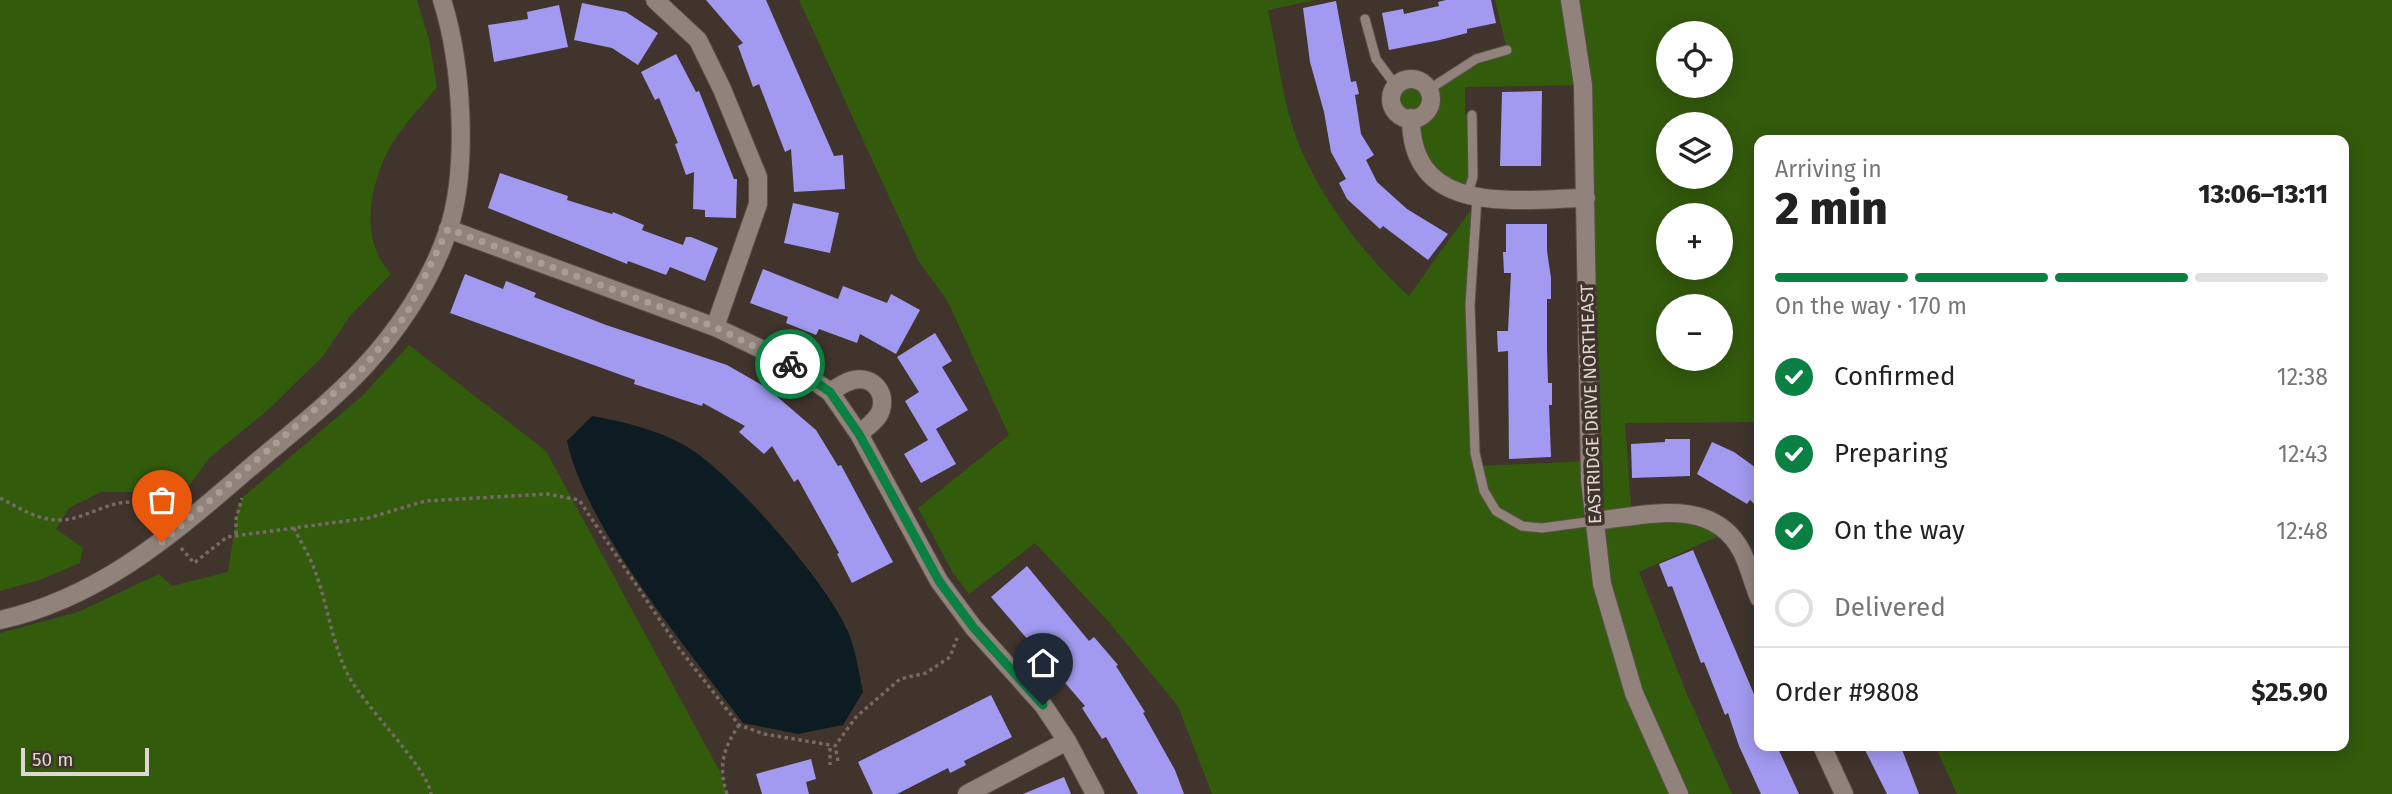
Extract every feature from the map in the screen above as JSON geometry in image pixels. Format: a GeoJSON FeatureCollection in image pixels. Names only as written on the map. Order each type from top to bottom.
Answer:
{"type":"FeatureCollection","features":[{"type":"Feature","properties":{"kind":"street"},"geometry":{"type":"LineString","coordinates":[[655,0],[698,40],[722,89],[758,177],[758,204],[715,327]]}},
{"type":"Feature","properties":{"kind":"street","name":"EASTRIDGE DRIVE NORTHEAST"},"geometry":{"type":"LineString","coordinates":[[1570,0],[1583,85],[1588,424],[1594,521],[1602,584],[1623,661],[1679,794]]}},
{"type":"Feature","properties":{"kind":"street"},"geometry":{"type":"LineString","coordinates":[[0,620],[74,596],[127,566],[171,535],[347,384],[406,315],[448,229],[460,136],[449,1]]}},
{"type":"Feature","properties":{"kind":"street"},"geometry":{"type":"LineString","coordinates":[[1413,79],[1429,90],[1429,107],[1421,116],[1404,118],[1394,110],[1391,98],[1396,86],[1413,79]]}},
{"type":"Feature","properties":{"kind":"street"},"geometry":{"type":"LineString","coordinates":[[1411,118],[1411,139],[1418,161],[1442,184],[1456,193],[1472,197],[1586,198]]}},
{"type":"Feature","properties":{"kind":"street"},"geometry":{"type":"LineString","coordinates":[[448,229],[715,327],[784,360],[830,392],[859,434],[939,581],[973,627],[1043,705],[1067,741],[1095,794]]}},
{"type":"Feature","properties":{"kind":"street"},"geometry":{"type":"LineString","coordinates":[[830,392],[852,380],[863,379],[876,384],[882,395],[881,411],[874,422],[859,434]]}},
{"type":"Feature","properties":{"kind":"street"},"geometry":{"type":"LineString","coordinates":[[1594,521],[1675,512],[1717,523],[1742,552],[1754,584]]}},
{"type":"Feature","properties":{"kind":"street"},"geometry":{"type":"LineString","coordinates":[[967,794],[1067,741]]}},
{"type":"Feature","properties":{"kind":"street"},"geometry":{"type":"LineString","coordinates":[[1824,751],[1844,794]]}},
{"type":"Feature","properties":{"kind":"lane"},"geometry":{"type":"LineString","coordinates":[[1365,19],[1376,59],[1396,86]]}},
{"type":"Feature","properties":{"kind":"lane"},"geometry":{"type":"LineString","coordinates":[[1429,90],[1476,59],[1507,50]]}},
{"type":"Feature","properties":{"kind":"lane"},"geometry":{"type":"LineString","coordinates":[[1472,115],[1470,316],[1475,453],[1484,491],[1496,511],[1522,526],[1551,527],[1594,521]]}},
{"type":"Feature","properties":{"kind":"path"},"geometry":{"type":"LineString","coordinates":[[236,535],[238,508],[243,497],[249,492]]}},
{"type":"Feature","properties":{"kind":"path"},"geometry":{"type":"LineString","coordinates":[[180,546],[194,563],[222,540],[236,535],[368,519],[425,501],[547,494],[579,500],[678,647],[738,725],[764,734],[830,746],[830,765]]}},
{"type":"Feature","properties":{"kind":"path"},"geometry":{"type":"LineString","coordinates":[[0,498],[20,510],[50,520],[75,518],[118,502],[141,505],[159,520]]}},
{"type":"Feature","properties":{"kind":"path"},"geometry":{"type":"LineString","coordinates":[[293,528],[312,563],[327,620],[348,675],[429,782],[431,794]]}},
{"type":"Feature","properties":{"kind":"path"},"geometry":{"type":"LineString","coordinates":[[838,761],[835,746],[856,718],[900,679],[926,673],[950,657],[957,638]]}},
{"type":"Feature","properties":{"kind":"path"},"geometry":{"type":"LineString","coordinates":[[727,794],[721,774],[724,747],[738,725]]}},
{"type":"Feature","properties":{"kind":"green space"},"geometry":{"type":"Polygon","coordinates":[[[0,0],[417,0],[429,40],[437,87],[390,147],[377,179],[371,229],[374,245],[391,274],[351,315],[323,356],[268,410],[208,459],[185,492],[171,497],[141,492],[101,492],[69,508],[56,529],[83,548],[80,563],[40,580],[0,591],[0,0]]]}},
{"type":"Feature","properties":{"kind":"green space"},"geometry":{"type":"Polygon","coordinates":[[[799,0],[1316,0],[1268,10],[1282,86],[1294,131],[1314,176],[1342,220],[1374,261],[1409,296],[1469,212],[1475,214],[1471,267],[1477,466],[1589,461],[1583,85],[1465,87],[1465,115],[1472,115],[1473,177],[1467,196],[1442,184],[1404,118],[1392,104],[1393,92],[1400,82],[1419,81],[1429,89],[1456,71],[1507,50],[1495,0],[2392,0],[2392,794],[1957,794],[1937,751],[2349,751],[2349,135],[1754,135],[1754,422],[1625,423],[1632,517],[1675,512],[1727,532],[1639,572],[1686,692],[1732,794],[1212,794],[1178,706],[1107,620],[1035,543],[969,594],[953,573],[918,508],[1009,435],[947,300],[919,262],[799,0]]]}},
{"type":"Feature","properties":{"kind":"green space"},"geometry":{"type":"Polygon","coordinates":[[[409,345],[546,451],[721,774],[727,794],[0,794],[0,633],[78,612],[159,574],[172,586],[228,572],[238,508],[243,497],[362,396],[409,345]]]}},
{"type":"Feature","properties":{"kind":"shaded area"},"geometry":{"type":"Polygon","coordinates":[[[592,416],[651,430],[684,445],[703,458],[751,503],[801,560],[839,613],[855,655],[863,692],[843,725],[798,734],[743,723],[642,587],[595,512],[578,475],[567,441],[592,416]]]}},
{"type":"Feature","properties":{"kind":"building"},"geometry":{"type":"Polygon","coordinates":[[[706,0],[766,0],[834,156],[843,155],[845,189],[794,192],[791,149],[785,152],[759,84],[753,87],[738,46],[743,43],[706,0]]]}},
{"type":"Feature","properties":{"kind":"building"},"geometry":{"type":"Polygon","coordinates":[[[1491,0],[1496,23],[1467,29],[1467,33],[1440,40],[1389,50],[1382,13],[1403,9],[1404,14],[1439,6],[1438,2],[1491,0]]]}},
{"type":"Feature","properties":{"kind":"building"},"geometry":{"type":"Polygon","coordinates":[[[1336,1],[1351,82],[1356,81],[1359,94],[1355,95],[1361,134],[1374,155],[1366,160],[1377,182],[1407,209],[1448,234],[1428,260],[1383,226],[1380,229],[1347,199],[1339,183],[1346,179],[1331,152],[1324,112],[1310,62],[1303,8],[1336,1]]]}},
{"type":"Feature","properties":{"kind":"building"},"geometry":{"type":"Polygon","coordinates":[[[582,3],[626,12],[658,33],[638,65],[612,48],[574,40],[582,3]]]}},
{"type":"Feature","properties":{"kind":"building"},"geometry":{"type":"Polygon","coordinates":[[[559,5],[568,47],[494,62],[488,25],[528,19],[527,12],[559,5]]]}},
{"type":"Feature","properties":{"kind":"building"},"geometry":{"type":"Polygon","coordinates":[[[676,54],[696,92],[699,91],[734,179],[737,179],[736,218],[705,217],[705,210],[693,209],[694,172],[686,175],[675,144],[678,143],[659,98],[655,100],[641,72],[676,54]]]}},
{"type":"Feature","properties":{"kind":"building"},"geometry":{"type":"Polygon","coordinates":[[[1542,91],[1541,166],[1500,166],[1502,92],[1542,91]]]}},
{"type":"Feature","properties":{"kind":"building"},"geometry":{"type":"Polygon","coordinates":[[[500,173],[568,196],[567,200],[612,214],[613,212],[644,225],[642,230],[683,245],[686,237],[691,237],[718,248],[705,281],[670,267],[666,275],[628,261],[627,264],[488,208],[500,173]]]}},
{"type":"Feature","properties":{"kind":"building"},"geometry":{"type":"Polygon","coordinates":[[[793,203],[839,213],[830,253],[784,243],[793,203]]]}},
{"type":"Feature","properties":{"kind":"building"},"geometry":{"type":"Polygon","coordinates":[[[1506,224],[1547,224],[1551,278],[1551,299],[1547,299],[1547,350],[1548,383],[1552,383],[1552,405],[1549,405],[1551,457],[1509,459],[1508,351],[1498,352],[1497,331],[1508,331],[1511,273],[1504,273],[1506,224]]]}},
{"type":"Feature","properties":{"kind":"building"},"geometry":{"type":"Polygon","coordinates":[[[763,269],[838,299],[843,286],[887,303],[891,294],[920,310],[896,354],[860,334],[857,343],[819,329],[816,335],[786,323],[788,317],[750,303],[763,269]]]}},
{"type":"Feature","properties":{"kind":"building"},"geometry":{"type":"Polygon","coordinates":[[[465,274],[503,289],[506,281],[536,293],[534,297],[606,325],[727,365],[767,388],[816,430],[838,466],[841,465],[893,562],[852,583],[837,554],[839,553],[798,479],[794,482],[772,446],[764,454],[739,432],[745,426],[703,403],[702,406],[634,384],[635,380],[450,313],[465,274]]]}},
{"type":"Feature","properties":{"kind":"building"},"geometry":{"type":"Polygon","coordinates":[[[935,333],[952,361],[942,367],[968,410],[936,429],[956,464],[921,483],[904,454],[928,440],[905,401],[919,392],[897,357],[935,333]]]}},
{"type":"Feature","properties":{"kind":"building"},"geometry":{"type":"Polygon","coordinates":[[[1665,439],[1690,439],[1690,476],[1632,478],[1631,444],[1665,442],[1665,439]]]}},
{"type":"Feature","properties":{"kind":"building"},"geometry":{"type":"Polygon","coordinates":[[[1712,442],[1734,452],[1754,466],[1754,504],[1750,500],[1747,504],[1697,474],[1712,442]]]}},
{"type":"Feature","properties":{"kind":"building"},"geometry":{"type":"Polygon","coordinates":[[[1693,550],[1754,694],[1754,751],[1779,751],[1799,794],[1761,794],[1739,746],[1728,713],[1725,715],[1704,662],[1701,663],[1672,586],[1668,587],[1659,564],[1693,550]]]}},
{"type":"Feature","properties":{"kind":"building"},"geometry":{"type":"Polygon","coordinates":[[[1027,566],[1089,641],[1094,637],[1118,665],[1116,666],[1145,712],[1143,713],[1175,770],[1184,794],[1138,794],[1106,737],[1102,739],[1082,708],[1085,706],[991,597],[1027,566]]]}},
{"type":"Feature","properties":{"kind":"building"},"geometry":{"type":"Polygon","coordinates":[[[991,695],[1012,737],[964,761],[966,765],[950,773],[948,768],[897,794],[873,794],[858,762],[991,695]]]}},
{"type":"Feature","properties":{"kind":"building"},"geometry":{"type":"Polygon","coordinates":[[[1866,751],[1903,751],[1919,794],[1887,794],[1866,751]]]}},
{"type":"Feature","properties":{"kind":"building"},"geometry":{"type":"Polygon","coordinates":[[[811,759],[816,779],[806,782],[809,794],[762,794],[756,774],[811,759]]]}},
{"type":"Feature","properties":{"kind":"building"},"geometry":{"type":"Polygon","coordinates":[[[1064,777],[1071,794],[1023,794],[1064,777]]]}},
{"type":"Feature","properties":{"kind":"way so far"},"geometry":{"type":"LineString","coordinates":[[162,542],[364,367],[406,315],[448,229],[715,327],[790,364]]}},
{"type":"Feature","properties":{"kind":"route"},"geometry":{"type":"LineString","coordinates":[[790,364],[830,392],[859,434],[939,581],[973,627],[1043,705]]}}]}
